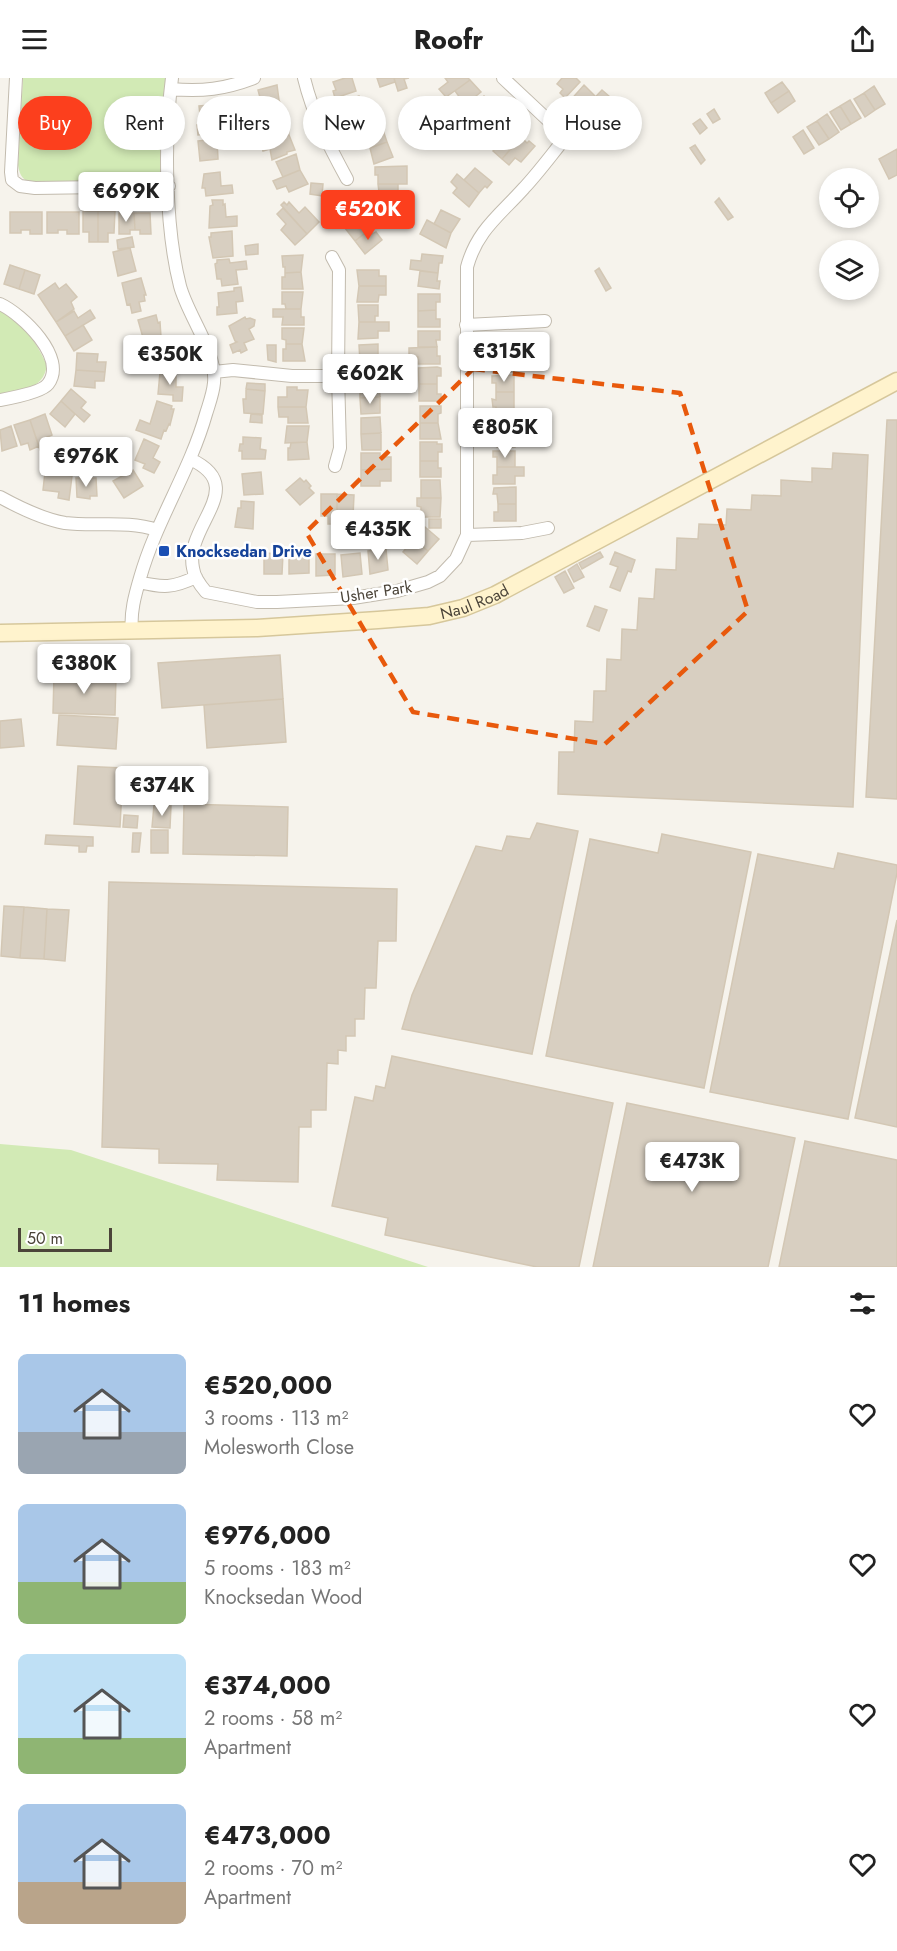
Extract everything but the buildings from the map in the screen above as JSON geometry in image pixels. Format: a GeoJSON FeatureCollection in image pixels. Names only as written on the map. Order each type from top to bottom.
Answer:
{"type":"FeatureCollection","features":[{"type":"Feature","properties":{"kind":"main road","name":"Naul Road"},"geometry":{"type":"LineString","coordinates":[[0,633],[257,628],[429,616],[463,608],[504,591],[897,381]]}},
{"type":"Feature","properties":{"kind":"street"},"geometry":{"type":"LineString","coordinates":[[16,78],[10,172],[12,180],[20,186],[35,188],[169,186]]}},
{"type":"Feature","properties":{"kind":"street"},"geometry":{"type":"LineString","coordinates":[[132,631],[132,614],[139,582],[157,530],[190,459],[212,394],[214,372],[208,351],[180,287],[173,251],[169,186],[171,84],[202,90],[229,87],[254,78]]}},
{"type":"Feature","properties":{"kind":"street"},"geometry":{"type":"LineString","coordinates":[[304,78],[311,106],[326,142],[348,179]]}},
{"type":"Feature","properties":{"kind":"street","name":"Usher Park"},"geometry":{"type":"LineString","coordinates":[[196,577],[206,592],[257,603],[353,598],[397,591],[428,582],[440,576],[456,559],[467,535],[467,267],[480,236],[494,217],[523,189],[566,137],[504,78]]}},
{"type":"Feature","properties":{"kind":"street"},"geometry":{"type":"LineString","coordinates":[[332,257],[339,270],[340,447],[335,466]]}},
{"type":"Feature","properties":{"kind":"street"},"geometry":{"type":"LineString","coordinates":[[0,304],[18,313],[26,321],[54,365],[48,384],[41,390],[0,400]]}},
{"type":"Feature","properties":{"kind":"street"},"geometry":{"type":"LineString","coordinates":[[466,325],[544,321]]}},
{"type":"Feature","properties":{"kind":"street"},"geometry":{"type":"LineString","coordinates":[[214,372],[233,370],[292,376],[338,376]]}},
{"type":"Feature","properties":{"kind":"street"},"geometry":{"type":"LineString","coordinates":[[139,582],[167,587],[179,585],[196,577],[192,567],[194,545],[214,502],[216,483],[209,470],[190,459]]}},
{"type":"Feature","properties":{"kind":"street"},"geometry":{"type":"LineString","coordinates":[[0,497],[45,518],[64,522],[131,524],[157,530]]}},
{"type":"Feature","properties":{"kind":"street"},"geometry":{"type":"LineString","coordinates":[[467,535],[522,533],[548,528]]}},
{"type":"Feature","properties":{"kind":"highlighted area"},"geometry":{"type":"Polygon","coordinates":[[[473,369],[680,393],[748,611],[605,744],[413,712],[306,532],[473,369]]]}},
{"type":"Feature","properties":{"kind":"green space"},"geometry":{"type":"Polygon","coordinates":[[[23,78],[168,78],[167,96],[104,96],[104,150],[163,150],[161,178],[157,181],[34,184],[25,179],[18,165],[19,150],[92,150],[92,96],[22,96],[23,78]]]}},
{"type":"Feature","properties":{"kind":"green space"},"geometry":{"type":"Polygon","coordinates":[[[0,310],[28,333],[47,365],[41,380],[30,388],[0,395],[0,310]]]}},
{"type":"Feature","properties":{"kind":"green space"},"geometry":{"type":"Polygon","coordinates":[[[0,1144],[71,1150],[428,1267],[0,1267],[0,1144]]]}},
{"type":"Feature","properties":{"kind":"place","name":"Knocksedan Drive"},"geometry":{"type":"Point","coordinates":[164,551]}}]}
